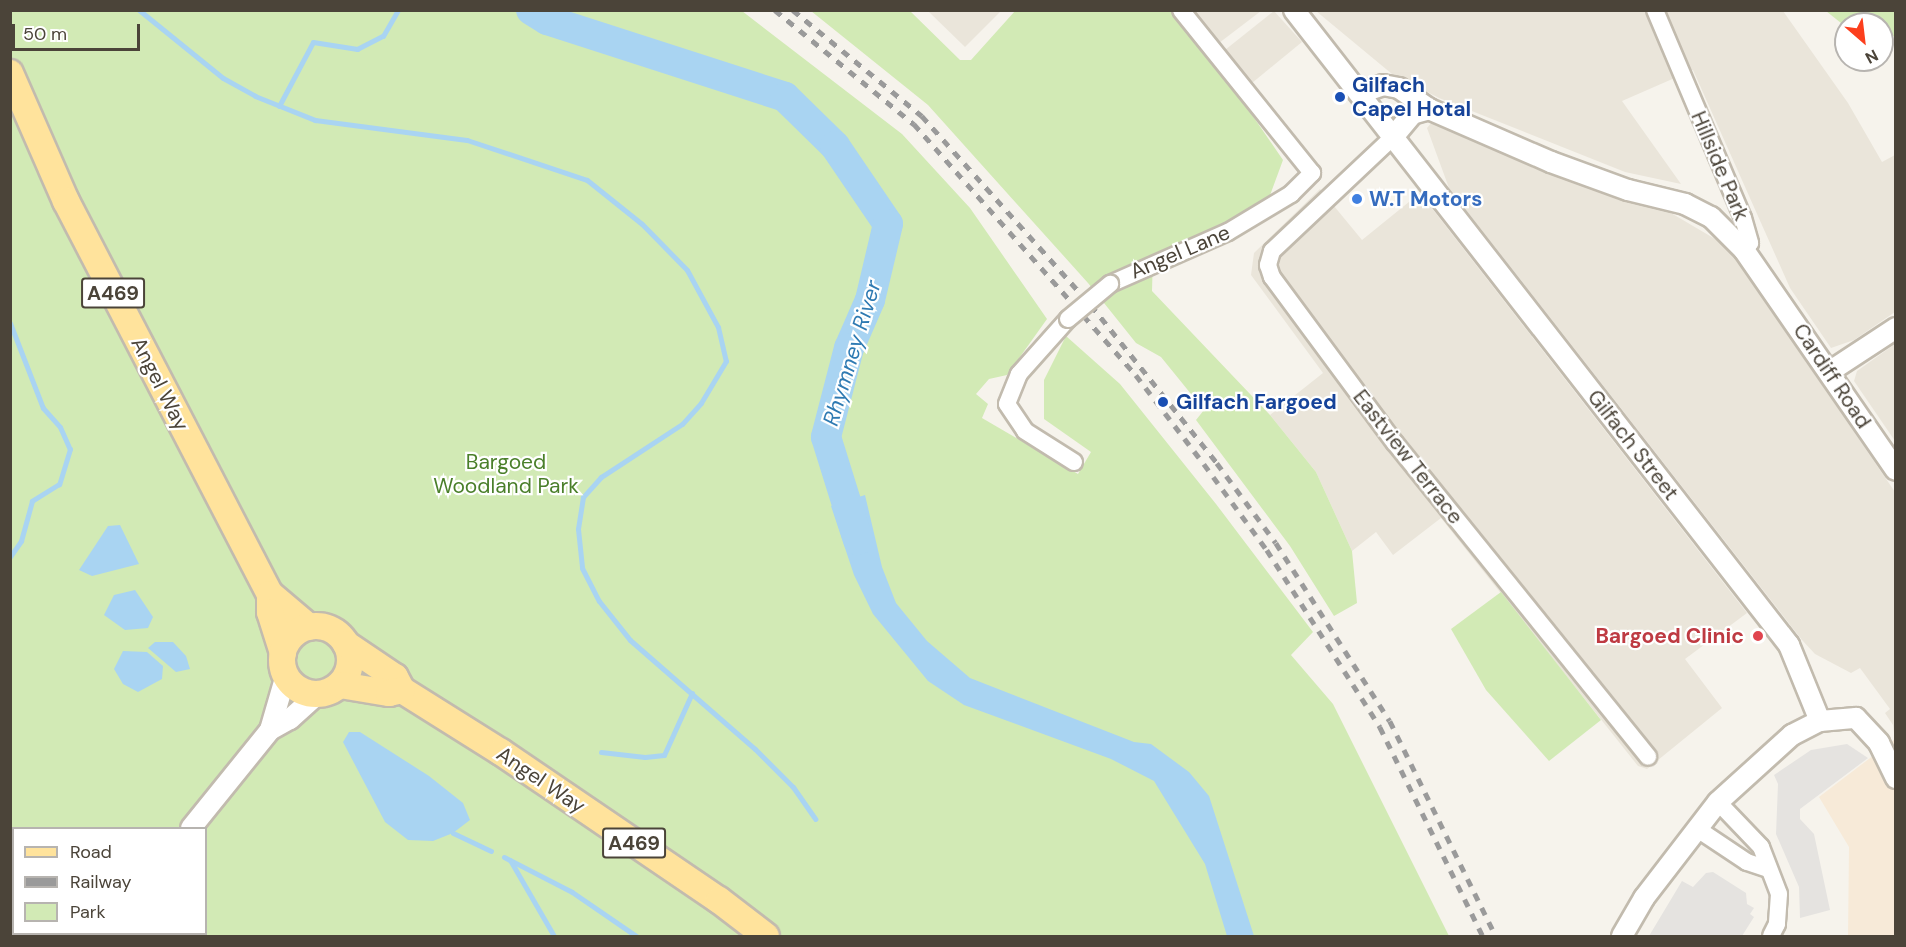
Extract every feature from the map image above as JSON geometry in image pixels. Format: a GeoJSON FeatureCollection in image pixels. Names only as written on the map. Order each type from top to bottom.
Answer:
{"type":"FeatureCollection","features":[{"type":"Feature","properties":{"kind":"main road","name":"Angel Way"},"geometry":{"type":"LineString","coordinates":[[10,73],[66,201],[270,594],[309,627]]}},
{"type":"Feature","properties":{"kind":"main road","name":"Angel Way"},"geometry":{"type":"LineString","coordinates":[[270,594],[270,612],[285,664]]}},
{"type":"Feature","properties":{"kind":"main road","name":"A469"},"geometry":{"type":"LineString","coordinates":[[309,627],[330,629],[346,644]]}},
{"type":"Feature","properties":{"kind":"main road"},"geometry":{"type":"LineString","coordinates":[[309,627],[292,636],[285,664],[299,689],[389,693],[402,690]]}},
{"type":"Feature","properties":{"kind":"main road","name":"Angel Way"},"geometry":{"type":"LineString","coordinates":[[346,644],[395,677],[402,690],[501,752],[766,936]]}},
{"type":"Feature","properties":{"kind":"main road"},"geometry":{"type":"LineString","coordinates":[[329,689],[350,665],[346,644]]}},
{"type":"Feature","properties":{"kind":"street","name":"Angel Lane"},"geometry":{"type":"LineString","coordinates":[[1074,462],[1025,431],[1007,404],[1020,374],[1068,319],[1110,284],[1228,232],[1291,194],[1312,172],[1181,10]]}},
{"type":"Feature","properties":{"kind":"street","name":"Gilfach Street"},"geometry":{"type":"LineString","coordinates":[[1294,10],[1789,645],[1820,721]]}},
{"type":"Feature","properties":{"kind":"street","name":"Hillside Park"},"geometry":{"type":"LineString","coordinates":[[1655,10],[1743,218],[1750,243],[1744,250],[1788,312]]}},
{"type":"Feature","properties":{"kind":"street"},"geometry":{"type":"LineString","coordinates":[[1360,93],[1383,85],[1399,88],[1429,109],[1551,162],[1628,190],[1685,204],[1711,217],[1744,250]]}},
{"type":"Feature","properties":{"kind":"street"},"geometry":{"type":"LineString","coordinates":[[1393,137],[1412,114],[1429,109]]}},
{"type":"Feature","properties":{"kind":"street","name":"Eastview Terrace"},"geometry":{"type":"LineString","coordinates":[[1393,137],[1272,251],[1268,265],[1272,278],[1395,443],[1648,757]]}},
{"type":"Feature","properties":{"kind":"street","name":"Cardiff Road"},"geometry":{"type":"LineString","coordinates":[[1788,312],[1896,470]]}},
{"type":"Feature","properties":{"kind":"street"},"geometry":{"type":"LineString","coordinates":[[1829,372],[1896,328]]}},
{"type":"Feature","properties":{"kind":"street"},"geometry":{"type":"LineString","coordinates":[[270,730],[285,664]]}},
{"type":"Feature","properties":{"kind":"street"},"geometry":{"type":"LineString","coordinates":[[192,827],[270,730],[290,719],[329,689]]}},
{"type":"Feature","properties":{"kind":"street"},"geometry":{"type":"LineString","coordinates":[[1622,936],[1696,828],[1718,802],[1792,735],[1820,721],[1846,717],[1867,726],[1896,778]]}},
{"type":"Feature","properties":{"kind":"street"},"geometry":{"type":"LineString","coordinates":[[1718,802],[1761,847],[1779,894],[1777,924],[1771,936]]}},
{"type":"Feature","properties":{"kind":"street"},"geometry":{"type":"LineString","coordinates":[[1696,828],[1747,862],[1768,869]]}},
{"type":"Feature","properties":{"kind":"shaded area"},"geometry":{"type":"Polygon","coordinates":[[[928,11],[1001,11],[965,47],[928,11]]]}},
{"type":"Feature","properties":{"kind":"shaded area"},"geometry":{"type":"Polygon","coordinates":[[[1190,11],[1261,11],[1219,43],[1190,11]]]}},
{"type":"Feature","properties":{"kind":"shaded area"},"geometry":{"type":"Polygon","coordinates":[[[1274,11],[1302,42],[1252,83],[1225,50],[1274,11]]]}},
{"type":"Feature","properties":{"kind":"shaded area"},"geometry":{"type":"Polygon","coordinates":[[[1316,11],[1783,11],[1848,103],[1882,162],[1895,155],[1895,312],[1854,340],[1831,348],[1790,288],[1693,70],[1622,101],[1681,184],[1625,172],[1439,98],[1392,74],[1316,11]]]}},
{"type":"Feature","properties":{"kind":"shaded area"},"geometry":{"type":"Polygon","coordinates":[[[1432,122],[1527,163],[1671,213],[1727,246],[1895,492],[1895,740],[1893,725],[1885,713],[1890,709],[1860,668],[1851,673],[1815,654],[1802,640],[1449,188],[1427,128],[1432,122]]]}},
{"type":"Feature","properties":{"kind":"shaded area"},"geometry":{"type":"Polygon","coordinates":[[[1320,189],[1362,240],[1420,193],[1747,613],[1685,659],[1722,708],[1647,769],[1638,766],[1441,518],[1393,555],[1376,532],[1352,551],[1316,472],[1270,415],[1323,373],[1251,275],[1254,253],[1320,189]]]}},
{"type":"Feature","properties":{"kind":"shaded area"},"geometry":{"type":"Polygon","coordinates":[[[1895,344],[1895,441],[1854,381],[1857,371],[1895,344]]]}},
{"type":"Feature","properties":{"kind":"shaded area"},"geometry":{"type":"Polygon","coordinates":[[[1895,739],[1895,936],[1848,936],[1849,847],[1819,797],[1895,739]]]}},
{"type":"Feature","properties":{"kind":"shaded area"},"geometry":{"type":"Polygon","coordinates":[[[1847,744],[1868,758],[1800,809],[1800,819],[1814,834],[1830,910],[1800,918],[1799,887],[1776,834],[1778,784],[1774,775],[1811,750],[1847,744]]]}},
{"type":"Feature","properties":{"kind":"shaded area"},"geometry":{"type":"Polygon","coordinates":[[[1713,872],[1746,893],[1747,904],[1754,908],[1750,914],[1754,917],[1742,936],[1649,936],[1682,881],[1693,887],[1706,873],[1713,872]]]}},
{"type":"Feature","properties":{"kind":"green space","name":"Bargoed Woodland Park"},"geometry":{"type":"Polygon","coordinates":[[[11,10],[742,11],[902,134],[970,208],[1047,319],[1007,375],[989,379],[976,394],[988,404],[982,418],[1078,474],[1091,452],[1044,419],[1044,380],[1066,336],[1120,384],[1216,504],[1313,632],[1291,655],[1333,704],[1449,936],[11,936],[11,10]]]}},
{"type":"Feature","properties":{"kind":"green space"},"geometry":{"type":"Polygon","coordinates":[[[811,11],[910,11],[960,60],[971,60],[1015,11],[1172,11],[1211,55],[1283,160],[1269,198],[1228,224],[1153,255],[1152,291],[1270,415],[1316,472],[1352,551],[1357,603],[1334,616],[1290,546],[1196,420],[1204,410],[1161,357],[1136,343],[1088,283],[928,105],[811,11]]]}},
{"type":"Feature","properties":{"kind":"green space"},"geometry":{"type":"Polygon","coordinates":[[[1826,11],[1895,11],[1895,36],[1894,12],[1834,12],[1834,17],[1826,11]]]}},
{"type":"Feature","properties":{"kind":"green space"},"geometry":{"type":"Polygon","coordinates":[[[1501,592],[1601,720],[1549,761],[1486,690],[1451,629],[1501,592]]]}},
{"type":"Feature","properties":{"kind":"water"},"geometry":{"type":"Polygon","coordinates":[[[865,495],[882,567],[896,603],[927,641],[970,678],[1134,742],[1151,744],[1189,772],[1209,796],[1254,936],[1227,936],[1205,864],[1154,781],[1111,759],[964,705],[928,681],[873,614],[854,575],[831,506],[865,495]]]}},
{"type":"Feature","properties":{"kind":"water"},"geometry":{"type":"Polygon","coordinates":[[[120,525],[139,564],[92,576],[79,570],[108,526],[120,525]]]}},
{"type":"Feature","properties":{"kind":"water"},"geometry":{"type":"Polygon","coordinates":[[[135,590],[153,617],[148,628],[125,630],[104,615],[114,595],[135,590]]]}},
{"type":"Feature","properties":{"kind":"water"},"geometry":{"type":"Polygon","coordinates":[[[155,642],[173,642],[186,656],[190,669],[176,672],[148,648],[155,642]]]}},
{"type":"Feature","properties":{"kind":"water"},"geometry":{"type":"Polygon","coordinates":[[[123,651],[147,652],[163,666],[162,679],[138,692],[123,684],[114,669],[123,651]]]}},
{"type":"Feature","properties":{"kind":"water"},"geometry":{"type":"Polygon","coordinates":[[[349,732],[360,732],[429,776],[463,803],[470,820],[453,833],[433,841],[408,840],[385,822],[343,742],[349,732]]]}},
{"type":"Feature","properties":{"kind":"waterway"},"geometry":{"type":"LineString","coordinates":[[139,10],[223,78],[255,96],[315,120],[467,140],[587,180],[642,224],[687,270],[718,327],[726,361],[701,403],[682,424],[601,477],[583,497],[578,529],[582,568],[599,601],[630,640],[755,749],[793,787],[815,819]]}},
{"type":"Feature","properties":{"kind":"waterway"},"geometry":{"type":"LineString","coordinates":[[279,106],[313,42],[357,49],[383,36],[398,10]]}},
{"type":"Feature","properties":{"kind":"waterway","name":"Rhymney River"},"geometry":{"type":"LineString","coordinates":[[531,10],[547,20],[785,97],[835,146],[888,224],[870,300],[849,348],[826,437],[858,540]]}},
{"type":"Feature","properties":{"kind":"waterway"},"geometry":{"type":"LineString","coordinates":[[10,323],[43,408],[60,427],[70,449],[59,484],[32,501],[21,541],[10,557]]}},
{"type":"Feature","properties":{"kind":"waterway"},"geometry":{"type":"LineString","coordinates":[[601,752],[645,757],[664,755],[692,693]]}},
{"type":"Feature","properties":{"kind":"waterway"},"geometry":{"type":"LineString","coordinates":[[453,833],[491,851]]}},
{"type":"Feature","properties":{"kind":"waterway"},"geometry":{"type":"LineString","coordinates":[[504,857],[572,892],[636,936]]}},
{"type":"Feature","properties":{"kind":"waterway"},"geometry":{"type":"LineString","coordinates":[[510,860],[554,936]]}},
{"type":"Feature","properties":{"kind":"railway"},"geometry":{"type":"LineString","coordinates":[[775,10],[914,124],[1136,375],[1267,550],[1380,727],[1483,936]]}},
{"type":"Feature","properties":{"kind":"railway"},"geometry":{"type":"LineString","coordinates":[[793,10],[922,116],[1091,305],[1217,463],[1276,543],[1390,721],[1496,936]]}},
{"type":"Feature","properties":{"kind":"place","name":"Gilfach Capel Hotal"},"geometry":{"type":"Point","coordinates":[1340,97]}},
{"type":"Feature","properties":{"kind":"place","name":"W.T Motors"},"geometry":{"type":"Point","coordinates":[1357,199]}},
{"type":"Feature","properties":{"kind":"place","name":"Gilfach Fargoed"},"geometry":{"type":"Point","coordinates":[1163,402]}},
{"type":"Feature","properties":{"kind":"place","name":"Bargoed Clinic"},"geometry":{"type":"Point","coordinates":[1758,636]}}]}
